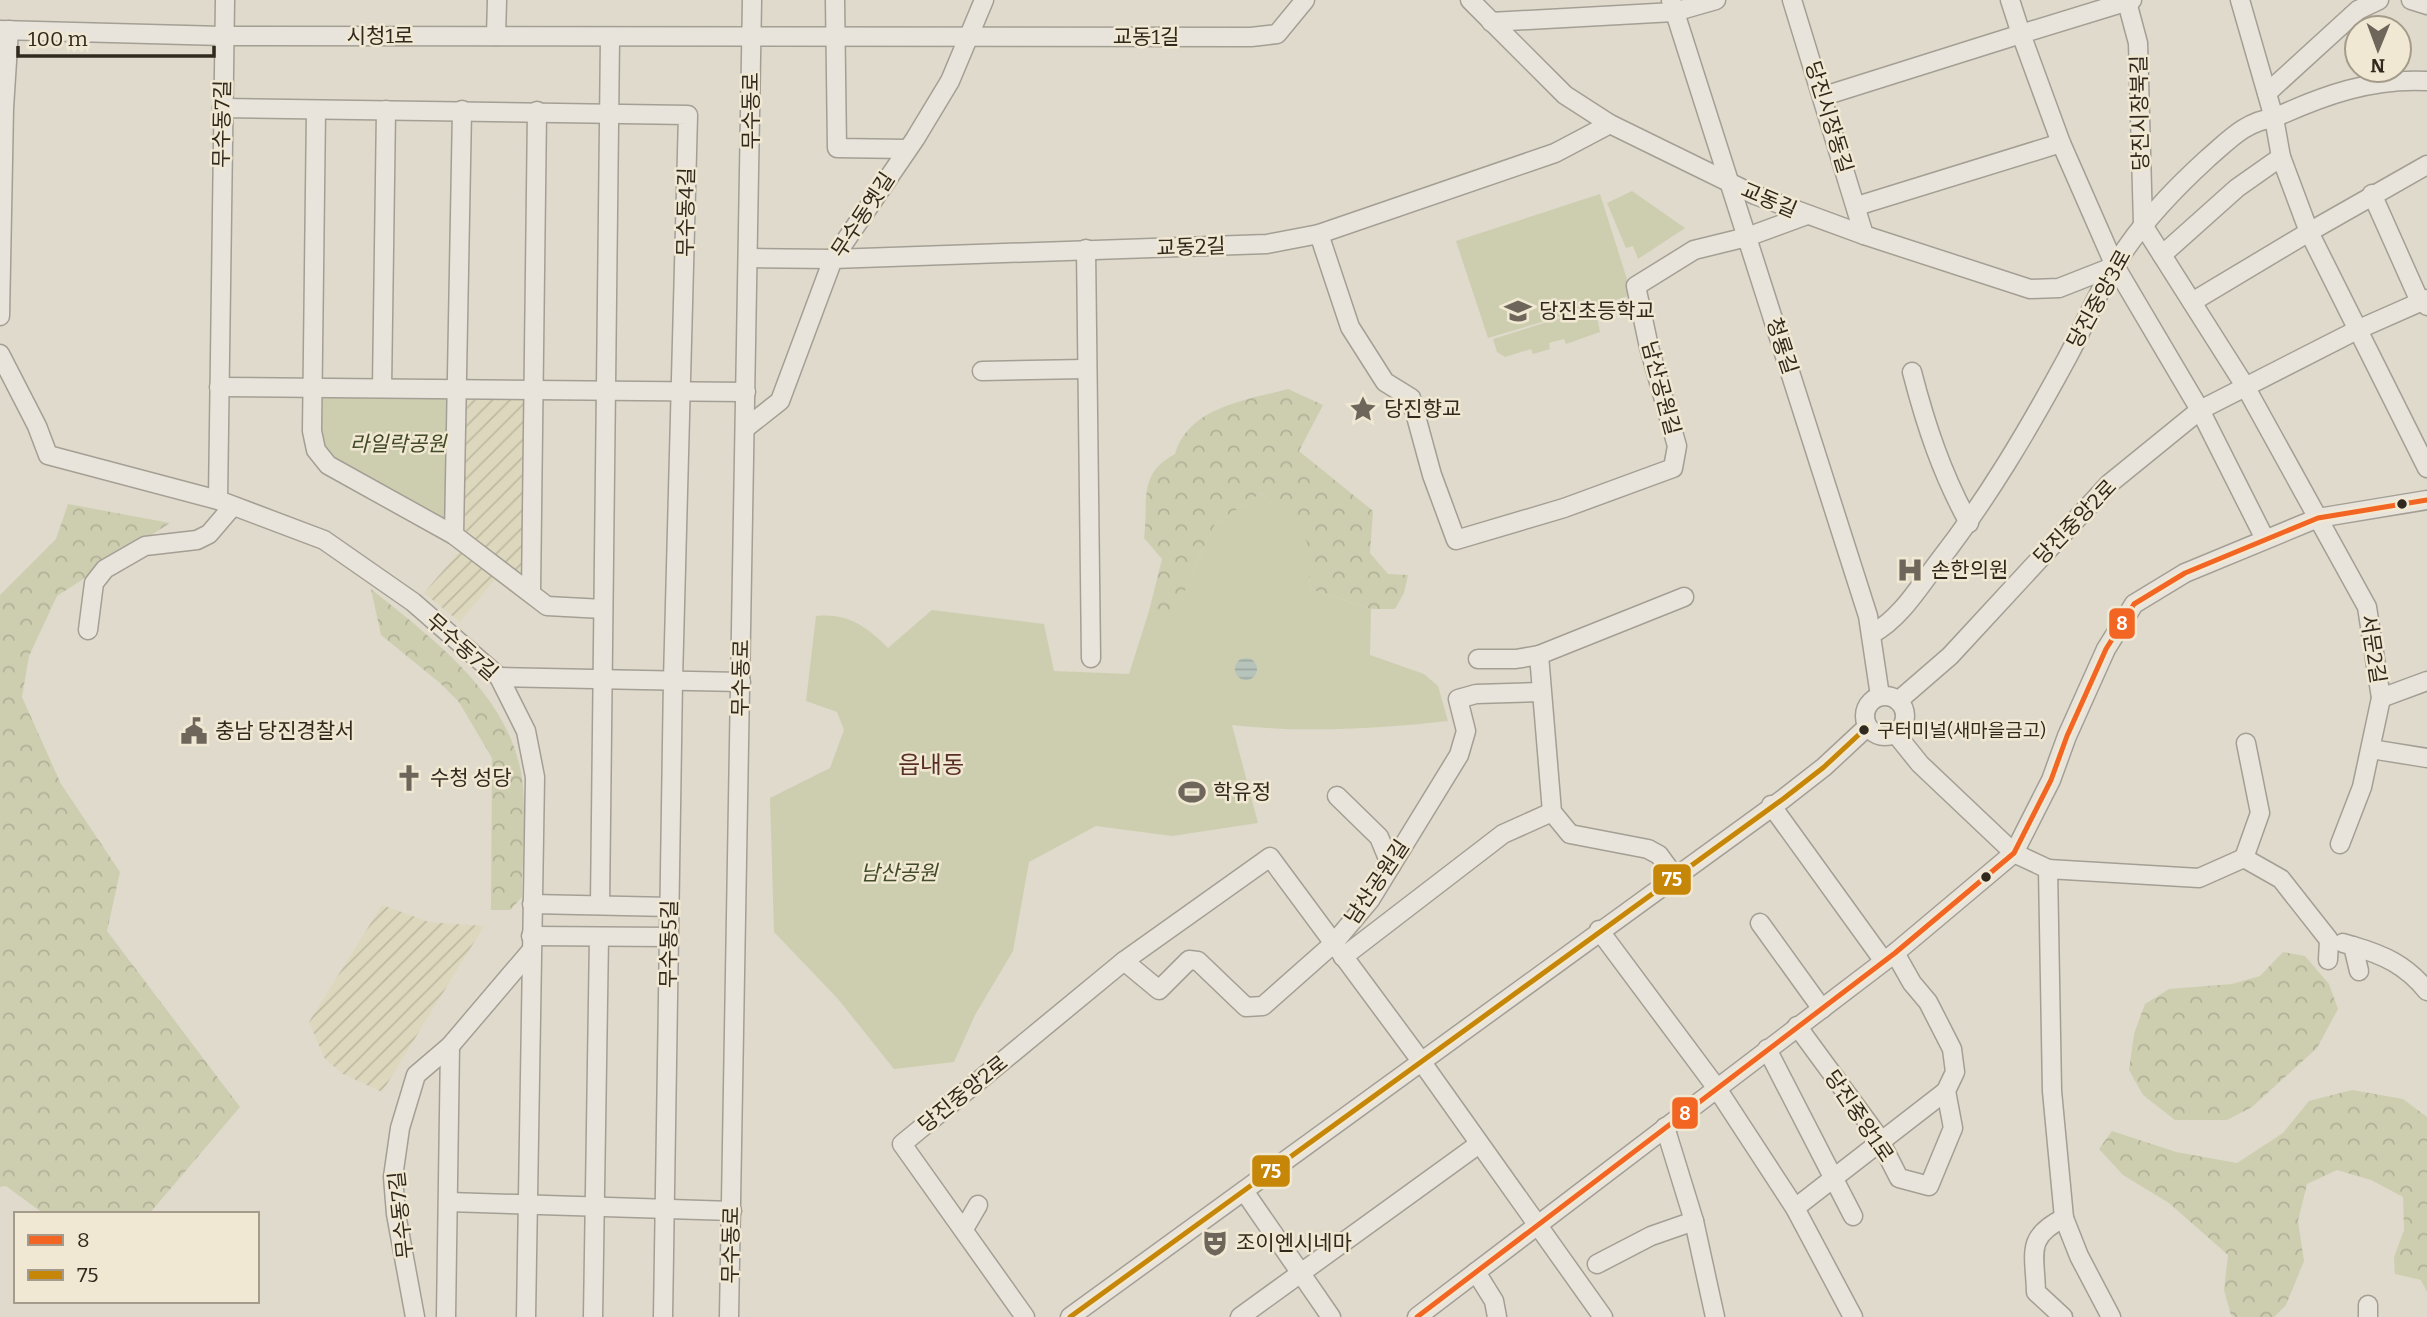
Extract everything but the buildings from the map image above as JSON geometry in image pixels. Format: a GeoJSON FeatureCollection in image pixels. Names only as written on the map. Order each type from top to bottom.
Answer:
{"type":"FeatureCollection","features":[{"type":"Feature","properties":{"kind":"street","name":"무수동7길"},"geometry":{"type":"LineString","coordinates":[[225,0],[219,387],[225,503]]}},
{"type":"Feature","properties":{"kind":"street"},"geometry":{"type":"LineString","coordinates":[[496,37],[497,0]]}},
{"type":"Feature","properties":{"kind":"street","name":"무수동로"},"geometry":{"type":"LineString","coordinates":[[729,1317],[750,258],[752,0]]}},
{"type":"Feature","properties":{"kind":"street"},"geometry":{"type":"LineString","coordinates":[[835,0],[837,148],[907,149]]}},
{"type":"Feature","properties":{"kind":"street","name":"무수동옛길"},"geometry":{"type":"LineString","coordinates":[[747,427],[780,401],[833,259],[950,81],[984,0]]}},
{"type":"Feature","properties":{"kind":"street","name":"교동1길"},"geometry":{"type":"LineString","coordinates":[[971,36],[1251,37],[1277,34],[1305,0]]}},
{"type":"Feature","properties":{"kind":"street","name":"교동길"},"geometry":{"type":"LineString","coordinates":[[1470,0],[1565,95],[1610,124],[1728,182],[1807,215],[2030,289],[2059,288],[2115,266]]}},
{"type":"Feature","properties":{"kind":"street"},"geometry":{"type":"LineString","coordinates":[[1492,22],[1553,8],[1672,6],[1716,0]]}},
{"type":"Feature","properties":{"kind":"street","name":"당진시장동길"},"geometry":{"type":"LineString","coordinates":[[1792,0],[1824,96],[1864,235]]}},
{"type":"Feature","properties":{"kind":"street"},"geometry":{"type":"LineString","coordinates":[[2010,0],[2062,143],[2115,266],[2200,410],[2265,539]]}},
{"type":"Feature","properties":{"kind":"street"},"geometry":{"type":"LineString","coordinates":[[2240,0],[2274,118],[2281,157],[2309,232],[2427,468]]}},
{"type":"Feature","properties":{"kind":"street"},"geometry":{"type":"LineString","coordinates":[[2267,93],[2358,10],[2379,0]]}},
{"type":"Feature","properties":{"kind":"street"},"geometry":{"type":"LineString","coordinates":[[2411,0],[2427,5]]}},
{"type":"Feature","properties":{"kind":"street","name":"당진시장북길"},"geometry":{"type":"LineString","coordinates":[[1824,96],[2129,1],[2138,43],[2143,225]]}},
{"type":"Feature","properties":{"kind":"street","name":"청룡길"},"geometry":{"type":"LineString","coordinates":[[1672,6],[1872,634],[1880,696]]}},
{"type":"Feature","properties":{"kind":"street","name":"시청1로"},"geometry":{"type":"LineString","coordinates":[[0,316],[5,30],[223,36],[751,39]]}},
{"type":"Feature","properties":{"kind":"street"},"geometry":{"type":"LineString","coordinates":[[751,39],[971,36]]}},
{"type":"Feature","properties":{"kind":"street"},"geometry":{"type":"LineString","coordinates":[[600,905],[610,38]]}},
{"type":"Feature","properties":{"kind":"street","name":"당진중앙3로"},"geometry":{"type":"LineString","coordinates":[[1872,634],[1891,623],[1969,523],[1998,479],[2066,360],[2115,266],[2143,225],[2172,191],[2233,136],[2256,120],[2274,118],[2314,99],[2392,79],[2427,81]]}},
{"type":"Feature","properties":{"kind":"street","name":"무수동4길"},"geometry":{"type":"LineString","coordinates":[[222,108],[688,115],[673,680]]}},
{"type":"Feature","properties":{"kind":"street"},"geometry":{"type":"LineString","coordinates":[[316,110],[313,441],[328,466],[454,535],[547,606],[603,609]]}},
{"type":"Feature","properties":{"kind":"street"},"geometry":{"type":"LineString","coordinates":[[382,388],[386,110]]}},
{"type":"Feature","properties":{"kind":"street"},"geometry":{"type":"LineString","coordinates":[[454,535],[461,110]]}},
{"type":"Feature","properties":{"kind":"street"},"geometry":{"type":"LineString","coordinates":[[531,592],[537,111]]}},
{"type":"Feature","properties":{"kind":"street","name":"교동2길"},"geometry":{"type":"LineString","coordinates":[[750,258],[833,259],[1268,244],[1319,234],[1555,153],[1610,124]]}},
{"type":"Feature","properties":{"kind":"street"},"geometry":{"type":"LineString","coordinates":[[1857,206],[2062,143]]}},
{"type":"Feature","properties":{"kind":"street","name":"당진중앙3로"},"geometry":{"type":"LineString","coordinates":[[2162,255],[2237,188],[2281,157]]}},
{"type":"Feature","properties":{"kind":"street"},"geometry":{"type":"LineString","coordinates":[[2192,302],[2372,194],[2427,165]]}},
{"type":"Feature","properties":{"kind":"street","name":"당진중앙2로"},"geometry":{"type":"LineString","coordinates":[[2372,194],[2417,295],[2426,302]]}},
{"type":"Feature","properties":{"kind":"street"},"geometry":{"type":"LineString","coordinates":[[1747,237],[1807,215]]}},
{"type":"Feature","properties":{"kind":"street"},"geometry":{"type":"LineString","coordinates":[[2143,225],[2245,386],[2318,518]]}},
{"type":"Feature","properties":{"kind":"street","name":"남산공원길"},"geometry":{"type":"LineString","coordinates":[[1319,234],[1350,327],[1385,382],[1411,398],[1432,475],[1456,540],[1564,508],[1674,468],[1677,446],[1649,346],[1636,286],[1694,250],[1747,237]]}},
{"type":"Feature","properties":{"kind":"street"},"geometry":{"type":"LineString","coordinates":[[1086,249],[1085,369],[1090,658]]}},
{"type":"Feature","properties":{"kind":"street","name":"당진중앙2로"},"geometry":{"type":"LineString","coordinates":[[1898,701],[1950,656],[2109,484],[2200,410],[2359,329],[2426,302]]}},
{"type":"Feature","properties":{"kind":"street","name":"무수동7길"},"geometry":{"type":"LineString","coordinates":[[0,354],[37,426],[48,455],[225,503],[324,540],[413,602],[499,677],[526,731],[536,776],[530,944],[526,1317]]}},
{"type":"Feature","properties":{"kind":"street"},"geometry":{"type":"LineString","coordinates":[[982,371],[1085,369]]}},
{"type":"Feature","properties":{"kind":"street"},"geometry":{"type":"LineString","coordinates":[[1912,372],[1928,434],[1948,486],[1969,523]]}},
{"type":"Feature","properties":{"kind":"street"},"geometry":{"type":"LineString","coordinates":[[219,387],[682,389],[747,392]]}},
{"type":"Feature","properties":{"kind":"street"},"geometry":{"type":"LineString","coordinates":[[1417,1317],[1889,957],[2014,853],[2051,780],[2067,736],[2106,649],[2134,604],[2185,573],[2318,518],[2427,500]]}},
{"type":"Feature","properties":{"kind":"street"},"geometry":{"type":"LineString","coordinates":[[88,630],[94,583],[105,569],[145,546],[197,540],[209,534],[225,503]]}},
{"type":"Feature","properties":{"kind":"street","name":"서문2길"},"geometry":{"type":"LineString","coordinates":[[2318,518],[2367,607],[2381,698],[2362,787],[2340,844]]}},
{"type":"Feature","properties":{"kind":"street"},"geometry":{"type":"LineString","coordinates":[[1478,659],[1516,659],[1539,654],[1684,597]]}},
{"type":"Feature","properties":{"kind":"street"},"geometry":{"type":"LineString","coordinates":[[1539,654],[1552,812],[1570,834],[1647,849],[1660,855],[1675,877]]}},
{"type":"Feature","properties":{"kind":"street"},"geometry":{"type":"LineString","coordinates":[[499,677],[741,682]]}},
{"type":"Feature","properties":{"kind":"street","name":"무수동5길"},"geometry":{"type":"LineString","coordinates":[[663,1317],[673,680]]}},
{"type":"Feature","properties":{"kind":"street"},"geometry":{"type":"LineString","coordinates":[[2381,698],[2427,681]]}},
{"type":"Feature","properties":{"kind":"street","name":"남산공원길"},"geometry":{"type":"LineString","coordinates":[[1270,857],[1338,951],[1459,755],[1466,731],[1458,699],[1476,694],[1541,692]]}},
{"type":"Feature","properties":{"kind":"street"},"geometry":{"type":"LineString","coordinates":[[1880,696],[1898,701],[1905,718],[1895,733],[1877,735],[1867,727],[1866,708],[1880,696]]}},
{"type":"Feature","properties":{"kind":"street"},"geometry":{"type":"LineString","coordinates":[[1070,1317],[1824,767],[1867,727]]}},
{"type":"Feature","properties":{"kind":"street"},"geometry":{"type":"LineString","coordinates":[[1895,733],[1920,764],[2014,853],[2048,869],[2199,878],[2244,858],[2260,813],[2246,743]]}},
{"type":"Feature","properties":{"kind":"street"},"geometry":{"type":"LineString","coordinates":[[2371,748],[2427,758]]}},
{"type":"Feature","properties":{"kind":"street"},"geometry":{"type":"LineString","coordinates":[[1337,796],[1379,837],[1391,866]]}},
{"type":"Feature","properties":{"kind":"street"},"geometry":{"type":"LineString","coordinates":[[1771,805],[1889,957]]}},
{"type":"Feature","properties":{"kind":"street"},"geometry":{"type":"LineString","coordinates":[[1124,961],[1159,990],[1189,960],[1198,961],[1246,1007],[1263,1006],[1503,834],[1552,812]]}},
{"type":"Feature","properties":{"kind":"street","name":"당진중앙2로"},"geometry":{"type":"LineString","coordinates":[[1026,1317],[902,1144],[1124,961],[1270,857]]}},
{"type":"Feature","properties":{"kind":"street"},"geometry":{"type":"LineString","coordinates":[[2244,858],[2281,879],[2329,940],[2387,955],[2414,975],[2427,991]]}},
{"type":"Feature","properties":{"kind":"street"},"geometry":{"type":"LineString","coordinates":[[2048,869],[2052,1091],[2064,1218],[2079,1256],[2111,1317]]}},
{"type":"Feature","properties":{"kind":"street"},"geometry":{"type":"LineString","coordinates":[[532,904],[670,907]]}},
{"type":"Feature","properties":{"kind":"street"},"geometry":{"type":"LineString","coordinates":[[1760,923],[1822,1009]]}},
{"type":"Feature","properties":{"kind":"street"},"geometry":{"type":"LineString","coordinates":[[1599,930],[1716,1087],[1794,1208],[1853,1317]]}},
{"type":"Feature","properties":{"kind":"street"},"geometry":{"type":"LineString","coordinates":[[593,1317],[600,937]]}},
{"type":"Feature","properties":{"kind":"street"},"geometry":{"type":"LineString","coordinates":[[530,944],[600,937],[669,937]]}},
{"type":"Feature","properties":{"kind":"street"},"geometry":{"type":"LineString","coordinates":[[2328,960],[2329,940]]}},
{"type":"Feature","properties":{"kind":"street","name":"무수동7길"},"geometry":{"type":"LineString","coordinates":[[415,1317],[396,1214],[393,1177],[400,1128],[416,1075],[450,1046],[530,944]]}},
{"type":"Feature","properties":{"kind":"street"},"geometry":{"type":"LineString","coordinates":[[2353,946],[2359,971]]}},
{"type":"Feature","properties":{"kind":"street"},"geometry":{"type":"LineString","coordinates":[[1338,951],[1421,1060],[1537,1228],[1603,1317]]}},
{"type":"Feature","properties":{"kind":"street","name":"당진중앙1로"},"geometry":{"type":"LineString","coordinates":[[1797,1026],[1880,1140],[1899,1178],[1929,1186],[1953,1128],[1946,1091],[1955,1072],[1952,1049],[1928,1002],[1889,957]]}},
{"type":"Feature","properties":{"kind":"street","name":"무수동7길"},"geometry":{"type":"LineString","coordinates":[[446,1317],[450,1046]]}},
{"type":"Feature","properties":{"kind":"street"},"geometry":{"type":"LineString","coordinates":[[1767,1049],[1853,1216]]}},
{"type":"Feature","properties":{"kind":"street"},"geometry":{"type":"LineString","coordinates":[[1794,1208],[1834,1180],[1880,1140],[1946,1091]]}},
{"type":"Feature","properties":{"kind":"street"},"geometry":{"type":"LineString","coordinates":[[1665,1127],[1694,1221],[1715,1317]]}},
{"type":"Feature","properties":{"kind":"street"},"geometry":{"type":"LineString","coordinates":[[1240,1317],[1479,1144]]}},
{"type":"Feature","properties":{"kind":"street"},"geometry":{"type":"LineString","coordinates":[[1244,1191],[1331,1317]]}},
{"type":"Feature","properties":{"kind":"street"},"geometry":{"type":"LineString","coordinates":[[449,1202],[732,1210]]}},
{"type":"Feature","properties":{"kind":"street"},"geometry":{"type":"LineString","coordinates":[[964,1229],[978,1205]]}},
{"type":"Feature","properties":{"kind":"street"},"geometry":{"type":"LineString","coordinates":[[2063,1317],[2036,1293],[2035,1245],[2044,1228],[2064,1218]]}},
{"type":"Feature","properties":{"kind":"street"},"geometry":{"type":"LineString","coordinates":[[1597,1264],[1651,1236],[1694,1221]]}},
{"type":"Feature","properties":{"kind":"street"},"geometry":{"type":"LineString","coordinates":[[1476,1272],[1494,1301],[1497,1317]]}},
{"type":"Feature","properties":{"kind":"shaded area"},"geometry":{"type":"Polygon","coordinates":[[[464,396],[524,398],[526,572],[515,575],[464,532],[464,396]]]}},
{"type":"Feature","properties":{"kind":"shaded area"},"geometry":{"type":"Polygon","coordinates":[[[461,549],[496,578],[460,622],[424,593],[461,549]]]}},
{"type":"Feature","properties":{"kind":"shaded area"},"geometry":{"type":"Polygon","coordinates":[[[1246,658],[1254,661],[1257,669],[1254,677],[1246,680],[1238,677],[1235,669],[1238,661],[1246,658]]]}},
{"type":"Feature","properties":{"kind":"shaded area"},"geometry":{"type":"Polygon","coordinates":[[[382,905],[429,922],[484,926],[382,1092],[343,1074],[325,1059],[309,1022],[382,905]]]}},
{"type":"Feature","properties":{"kind":"green space"},"geometry":{"type":"Polygon","coordinates":[[[1632,191],[1685,228],[1638,259],[1633,246],[1626,248],[1607,203],[1632,191]]]}},
{"type":"Feature","properties":{"kind":"green space"},"geometry":{"type":"Polygon","coordinates":[[[1600,194],[1632,295],[1488,338],[1456,241],[1600,194]]]}},
{"type":"Feature","properties":{"kind":"green space"},"geometry":{"type":"Polygon","coordinates":[[[1595,307],[1600,332],[1566,344],[1564,339],[1549,343],[1550,349],[1533,354],[1531,349],[1505,357],[1497,352],[1493,339],[1595,307]]]}},
{"type":"Feature","properties":{"kind":"green space"},"geometry":{"type":"Polygon","coordinates":[[[1288,389],[1323,405],[1299,451],[1373,511],[1370,553],[1388,574],[1408,575],[1404,593],[1395,609],[1371,609],[1310,589],[1307,542],[1261,493],[1215,524],[1176,614],[1149,611],[1162,559],[1144,538],[1147,490],[1155,470],[1175,454],[1182,438],[1206,416],[1238,402],[1288,389]]]}},
{"type":"Feature","properties":{"kind":"green space","name":"라일락공원"},"geometry":{"type":"Polygon","coordinates":[[[323,394],[444,395],[450,401],[449,526],[329,464],[319,448],[318,398],[323,394]]]}},
{"type":"Feature","properties":{"kind":"green space","name":"남산공원"},"geometry":{"type":"Polygon","coordinates":[[[1261,493],[1308,542],[1310,589],[1371,609],[1370,655],[1424,674],[1438,686],[1448,721],[1340,729],[1232,725],[1258,823],[1172,836],[1096,826],[1029,862],[1013,951],[975,1015],[954,1062],[894,1069],[838,999],[774,932],[770,798],[830,768],[844,730],[837,712],[806,701],[816,616],[838,617],[856,623],[888,648],[932,610],[1044,624],[1054,671],[1129,674],[1149,611],[1176,613],[1215,524],[1261,493]]]}},
{"type":"Feature","properties":{"kind":"green space"},"geometry":{"type":"Polygon","coordinates":[[[68,504],[170,523],[57,596],[29,656],[22,697],[61,784],[120,872],[107,931],[240,1107],[151,1212],[41,1212],[6,1186],[0,1187],[0,595],[56,539],[68,504]]]}},
{"type":"Feature","properties":{"kind":"green space"},"geometry":{"type":"Polygon","coordinates":[[[371,589],[419,628],[465,671],[485,694],[502,720],[514,748],[522,778],[524,807],[522,897],[510,910],[491,910],[492,758],[459,702],[381,635],[371,589]]]}},
{"type":"Feature","properties":{"kind":"green space"},"geometry":{"type":"Polygon","coordinates":[[[2283,952],[2305,956],[2329,984],[2338,1009],[2317,1048],[2252,1107],[2227,1120],[2175,1120],[2143,1095],[2129,1070],[2134,1034],[2145,1004],[2169,989],[2232,984],[2260,976],[2283,952]]]}},
{"type":"Feature","properties":{"kind":"green space"},"geometry":{"type":"Polygon","coordinates":[[[2352,1090],[2403,1099],[2427,1117],[2427,1292],[2421,1280],[2395,1274],[2394,1257],[2404,1230],[2403,1197],[2371,1180],[2337,1170],[2307,1184],[2298,1221],[2304,1261],[2286,1305],[2274,1317],[2235,1317],[2231,1315],[2224,1290],[2228,1255],[2169,1203],[2123,1175],[2099,1149],[2112,1131],[2176,1152],[2237,1163],[2283,1133],[2309,1101],[2352,1090]]]}},
{"type":"Feature","properties":{"kind":"transit line","name":"8"},"geometry":{"type":"LineString","coordinates":[[1417,1317],[1895,953],[2014,853],[2051,780],[2067,736],[2106,649],[2134,604],[2185,573],[2318,518],[2427,500]]}},
{"type":"Feature","properties":{"kind":"transit line","name":"75"},"geometry":{"type":"LineString","coordinates":[[1070,1317],[1783,799],[1824,767],[1867,727]]}},
{"type":"Feature","properties":{"kind":"place","name":"당진초등학교"},"geometry":{"type":"Point","coordinates":[1518,311]}},
{"type":"Feature","properties":{"kind":"place","name":"당진향교"},"geometry":{"type":"Point","coordinates":[1363,409]}},
{"type":"Feature","properties":{"kind":"place","name":"손한의원"},"geometry":{"type":"Point","coordinates":[1910,570]}},
{"type":"Feature","properties":{"kind":"place","name":"구터미널(새마을금고)"},"geometry":{"type":"Point","coordinates":[1864,730]}},
{"type":"Feature","properties":{"kind":"place","name":"충남 당진경찰서"},"geometry":{"type":"Point","coordinates":[194,731]}},
{"type":"Feature","properties":{"kind":"place","name":"수청 성당"},"geometry":{"type":"Point","coordinates":[409,778]}},
{"type":"Feature","properties":{"kind":"place","name":"학유정"},"geometry":{"type":"Point","coordinates":[1192,792]}},
{"type":"Feature","properties":{"kind":"place","name":"조이엔시네마"},"geometry":{"type":"Point","coordinates":[1215,1243]}},
{"type":"Feature","properties":{"kind":"district","name":"읍내동"},"geometry":{"type":"Point","coordinates":[931,765]}}]}
